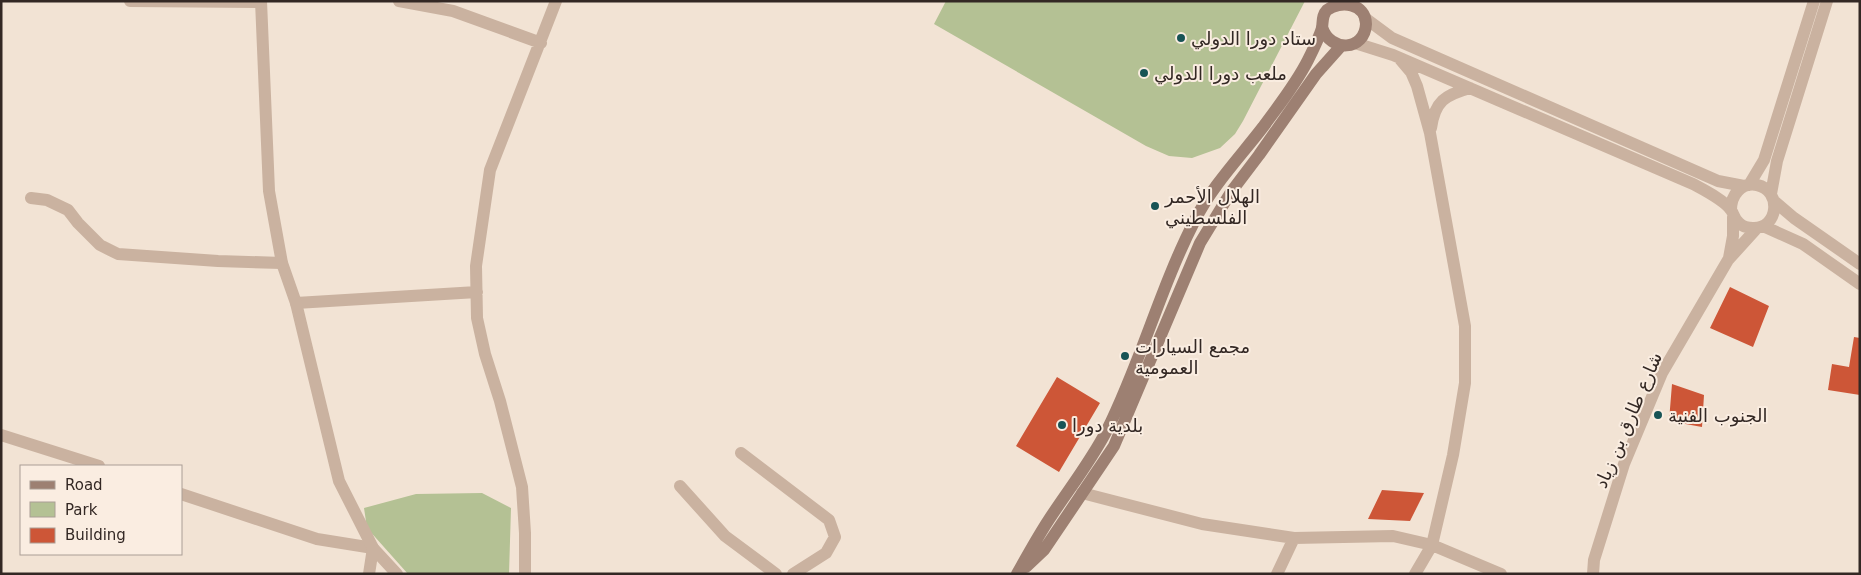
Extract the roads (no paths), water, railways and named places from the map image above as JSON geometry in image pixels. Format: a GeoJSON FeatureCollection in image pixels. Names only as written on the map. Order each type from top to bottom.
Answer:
{"type":"FeatureCollection","features":[{"type":"Feature","properties":{"kind":"main road"},"geometry":{"type":"LineString","coordinates":[[1346,1],[1365,11],[1364,32],[1355,43],[1341,46],[1316,74],[1215,216],[1200,243],[1114,446],[1044,550],[1017,574],[1047,521],[1089,462],[1106,431],[1129,382],[1180,251],[1196,218],[1212,193],[1289,93],[1309,59],[1322,27],[1324,14],[1328,8],[1333,4],[1346,1]]}},
{"type":"Feature","properties":{"kind":"main road"},"geometry":{"type":"LineString","coordinates":[[1322,27],[1324,34],[1341,46]]}},
{"type":"Feature","properties":{"kind":"street"},"geometry":{"type":"LineString","coordinates":[[130,1],[261,1],[269,191],[282,263],[296,303],[339,481],[373,548],[397,574]]}},
{"type":"Feature","properties":{"kind":"street"},"geometry":{"type":"LineString","coordinates":[[399,1],[453,11],[541,43]]}},
{"type":"Feature","properties":{"kind":"street"},"geometry":{"type":"LineString","coordinates":[[525,574],[522,487],[500,401],[485,354],[477,318],[476,266],[490,170],[556,1]]}},
{"type":"Feature","properties":{"kind":"street"},"geometry":{"type":"LineString","coordinates":[[1728,260],[1733,236],[1733,196],[1738,190],[1747,186],[1764,160],[1814,1]]}},
{"type":"Feature","properties":{"kind":"street"},"geometry":{"type":"LineString","coordinates":[[1728,260],[1773,216],[1775,209],[1773,198],[1778,161],[1827,1]]}},
{"type":"Feature","properties":{"kind":"street"},"geometry":{"type":"LineString","coordinates":[[1365,11],[1392,38],[1718,180],[1747,186],[1759,185],[1766,189],[1794,218],[1860,264]]}},
{"type":"Feature","properties":{"kind":"street"},"geometry":{"type":"LineString","coordinates":[[1355,43],[1398,56],[1693,184],[1713,196],[1743,226],[1760,227],[1803,244],[1860,284]]}},
{"type":"Feature","properties":{"kind":"street"},"geometry":{"type":"LineString","coordinates":[[1398,56],[1410,72],[1417,86],[1430,133],[1465,326],[1465,383],[1452,455],[1432,545],[1416,574]]}},
{"type":"Feature","properties":{"kind":"street"},"geometry":{"type":"LineString","coordinates":[[1430,133],[1433,114],[1438,104],[1454,92],[1470,88]]}},
{"type":"Feature","properties":{"kind":"street"},"geometry":{"type":"LineString","coordinates":[[31,198],[47,200],[68,210],[100,245],[118,254],[218,261],[282,263]]}},
{"type":"Feature","properties":{"kind":"street","name":"شارع طارق بن زياد"},"geometry":{"type":"LineString","coordinates":[[1592,574],[1594,560],[1624,464],[1662,373],[1728,260]]}},
{"type":"Feature","properties":{"kind":"street"},"geometry":{"type":"LineString","coordinates":[[296,303],[477,292]]}},
{"type":"Feature","properties":{"kind":"street"},"geometry":{"type":"LineString","coordinates":[[1,435],[96,465]]}},
{"type":"Feature","properties":{"kind":"street"},"geometry":{"type":"LineString","coordinates":[[740,453],[829,520],[835,537],[826,553],[793,574]]}},
{"type":"Feature","properties":{"kind":"street"},"geometry":{"type":"LineString","coordinates":[[680,486],[725,536],[776,574]]}},
{"type":"Feature","properties":{"kind":"street"},"geometry":{"type":"LineString","coordinates":[[1082,493],[1202,524],[1294,538],[1393,536],[1432,545],[1501,574]]}},
{"type":"Feature","properties":{"kind":"street"},"geometry":{"type":"LineString","coordinates":[[182,494],[317,539],[373,548]]}},
{"type":"Feature","properties":{"kind":"street"},"geometry":{"type":"LineString","coordinates":[[1277,574],[1294,538]]}},
{"type":"Feature","properties":{"kind":"street"},"geometry":{"type":"LineString","coordinates":[[369,574],[373,548]]}},
{"type":"Feature","properties":{"kind":"place","name":"ستاد دورا الدولي"},"geometry":{"type":"Point","coordinates":[1181,38]}},
{"type":"Feature","properties":{"kind":"place","name":"ملعب دورا الدولي"},"geometry":{"type":"Point","coordinates":[1144,73]}},
{"type":"Feature","properties":{"kind":"place","name":"الهلال الأحمر الفلسطيني"},"geometry":{"type":"Point","coordinates":[1155,206]}},
{"type":"Feature","properties":{"kind":"place","name":"مجمع السيارات العمومية"},"geometry":{"type":"Point","coordinates":[1125,356]}},
{"type":"Feature","properties":{"kind":"place","name":"الجنوب الفنية"},"geometry":{"type":"Point","coordinates":[1658,415]}},
{"type":"Feature","properties":{"kind":"place","name":"بلدية دورا"},"geometry":{"type":"Point","coordinates":[1062,425]}}]}
